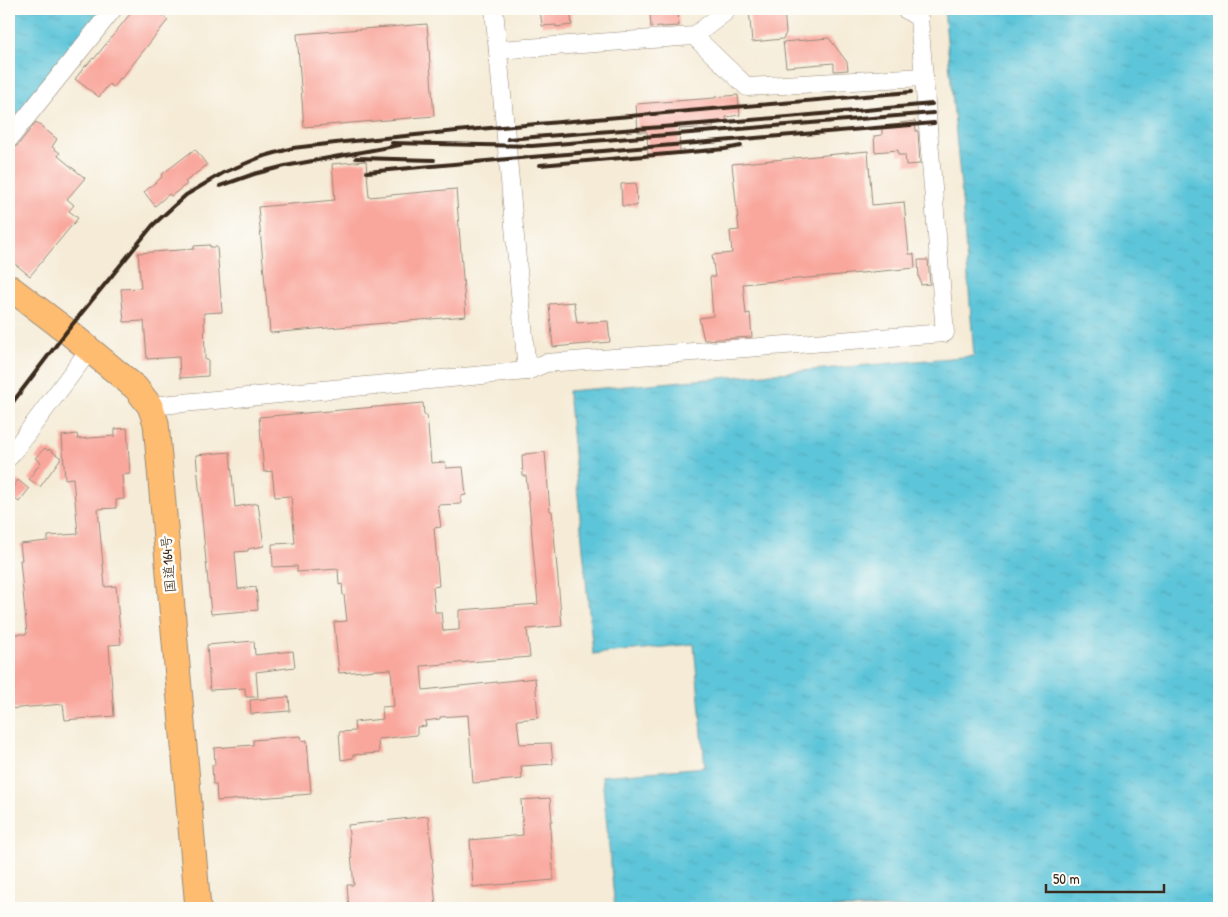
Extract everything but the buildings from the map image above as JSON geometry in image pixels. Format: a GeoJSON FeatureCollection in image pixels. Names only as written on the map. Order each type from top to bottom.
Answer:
{"type":"FeatureCollection","features":[{"type":"Feature","properties":{"kind":"highway","name":"国道164号"},"geometry":{"type":"LineString","coordinates":[[9,287],[90,349],[136,388],[150,406],[156,423],[198,908]]}},
{"type":"Feature","properties":{"kind":"street"},"geometry":{"type":"LineString","coordinates":[[9,139],[113,9]]}},
{"type":"Feature","properties":{"kind":"street"},"geometry":{"type":"LineString","coordinates":[[494,9],[527,371]]}},
{"type":"Feature","properties":{"kind":"street"},"geometry":{"type":"LineString","coordinates":[[498,50],[694,36],[727,9]]}},
{"type":"Feature","properties":{"kind":"street"},"geometry":{"type":"LineString","coordinates":[[150,406],[527,371],[546,363],[945,333],[919,18],[905,9]]}},
{"type":"Feature","properties":{"kind":"street"},"geometry":{"type":"LineString","coordinates":[[694,36],[747,87],[924,77]]}},
{"type":"Feature","properties":{"kind":"street"},"geometry":{"type":"LineString","coordinates":[[9,457],[90,349]]}},
{"type":"Feature","properties":{"kind":"water"},"geometry":{"type":"Polygon","coordinates":[[[9,9],[102,9],[9,127],[9,9]]]}},
{"type":"Feature","properties":{"kind":"water"},"geometry":{"type":"Polygon","coordinates":[[[944,9],[1219,9],[1219,908],[615,908],[602,776],[705,767],[694,644],[593,654],[568,391],[974,356],[961,187],[944,9]]]}},
{"type":"Feature","properties":{"kind":"railway"},"geometry":{"type":"LineString","coordinates":[[9,407],[67,331],[153,225],[186,195],[223,173],[261,157],[293,148],[344,142],[911,92]]}},
{"type":"Feature","properties":{"kind":"railway"},"geometry":{"type":"LineString","coordinates":[[508,139],[932,104]]}},
{"type":"Feature","properties":{"kind":"railway"},"geometry":{"type":"LineString","coordinates":[[392,143],[532,146],[933,113]]}},
{"type":"Feature","properties":{"kind":"railway"},"geometry":{"type":"LineString","coordinates":[[367,172],[934,123]]}},
{"type":"Feature","properties":{"kind":"railway"},"geometry":{"type":"LineString","coordinates":[[220,186],[285,166],[400,145]]}},
{"type":"Feature","properties":{"kind":"railway"},"geometry":{"type":"LineString","coordinates":[[540,165],[741,146]]}},
{"type":"Feature","properties":{"kind":"railway"},"geometry":{"type":"LineString","coordinates":[[356,158],[434,160]]}}]}
